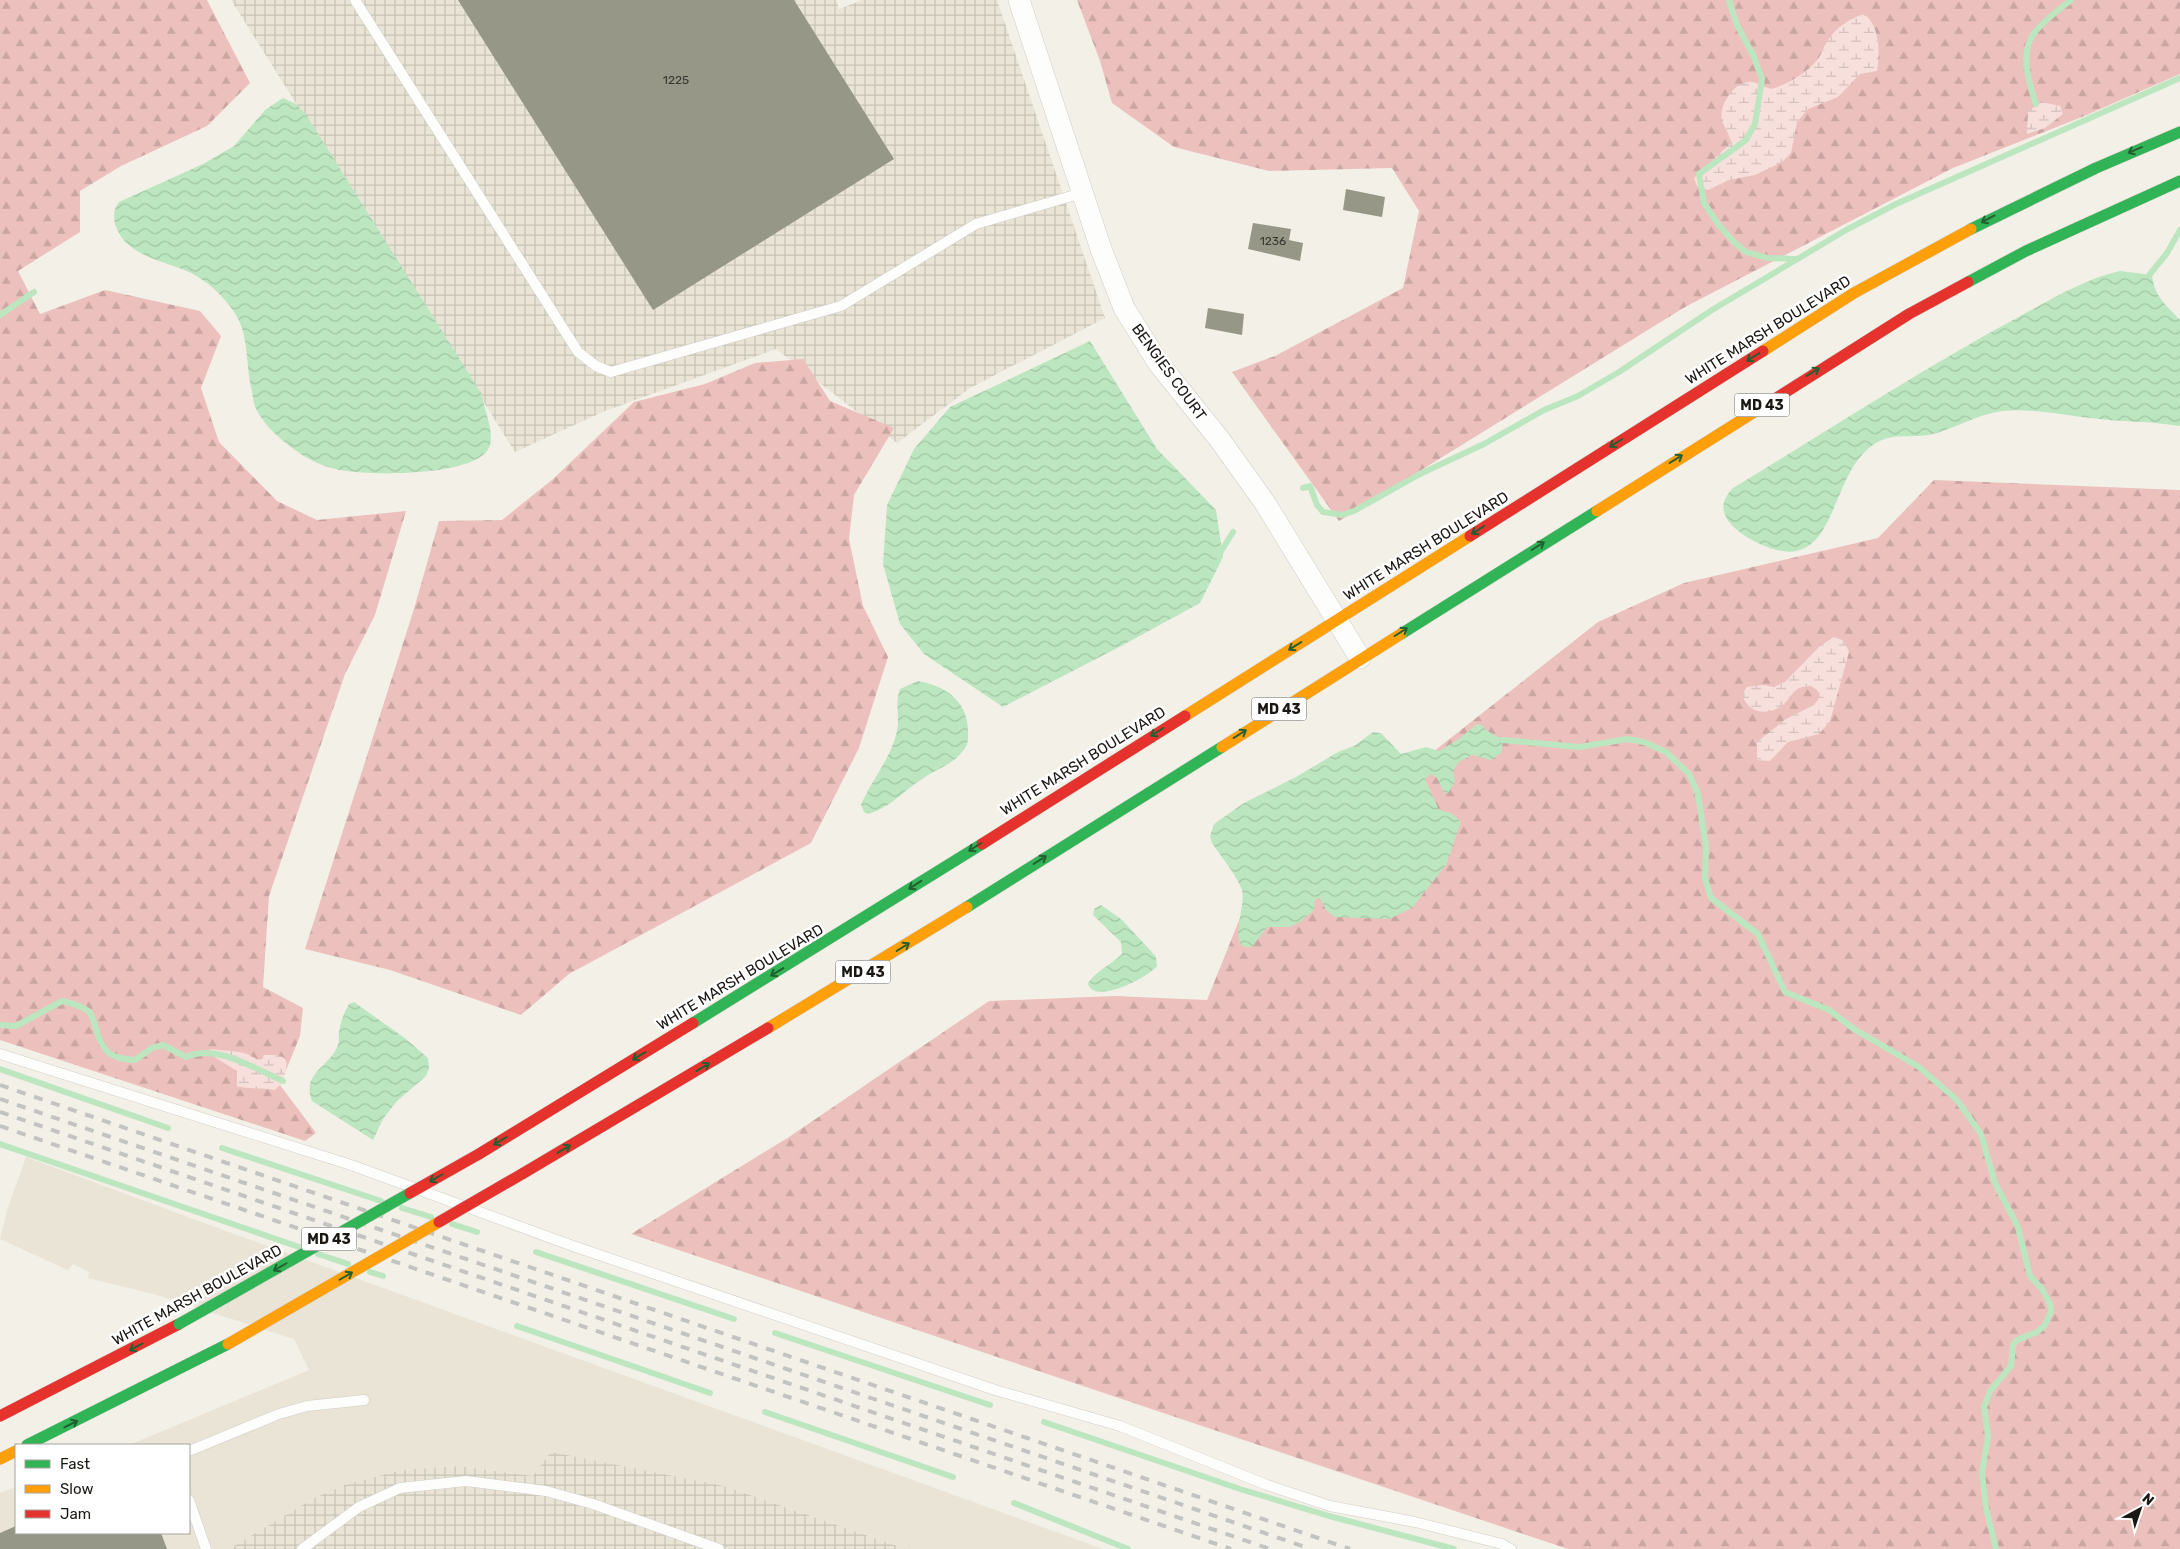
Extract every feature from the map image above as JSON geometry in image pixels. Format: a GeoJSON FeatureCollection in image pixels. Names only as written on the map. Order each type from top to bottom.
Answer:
{"type":"FeatureCollection","features":[{"type":"Feature","properties":{"kind":"main road","name":"WHITE MARSH BOULEVARD"},"geometry":{"type":"LineString","coordinates":[[0,1416],[179,1324],[478,1154],[851,927],[1869,284],[2003,212],[2122,156],[2180,132]]}},
{"type":"Feature","properties":{"kind":"main road","name":"MD 43"},"geometry":{"type":"LineString","coordinates":[[30,1444],[228,1344],[522,1174],[888,957],[1909,314],[2026,251],[2180,181]]}},
{"type":"Feature","properties":{"kind":"main road"},"geometry":{"type":"LineString","coordinates":[[0,1458],[15,1451]]}},
{"type":"Feature","properties":{"kind":"street","name":"BENGIES COURT"},"geometry":{"type":"LineString","coordinates":[[1019,0],[1112,281],[1124,308],[1159,364],[1220,440],[1261,496],[1360,658]]}},
{"type":"Feature","properties":{"kind":"lane"},"geometry":{"type":"LineString","coordinates":[[355,0],[578,352],[596,366],[611,372],[841,306],[976,224],[1082,192]]}},
{"type":"Feature","properties":{"kind":"lane"},"geometry":{"type":"LineString","coordinates":[[0,1054],[351,1165],[573,1246],[986,1386],[1120,1426],[1285,1491],[1330,1506],[1415,1522],[1502,1544],[1511,1549]]}},
{"type":"Feature","properties":{"kind":"lane"},"geometry":{"type":"LineString","coordinates":[[190,1451],[279,1414],[307,1406],[364,1400]]}},
{"type":"Feature","properties":{"kind":"lane"},"geometry":{"type":"LineString","coordinates":[[302,1549],[360,1507],[400,1488],[466,1481],[546,1491],[593,1504],[719,1549]]}},
{"type":"Feature","properties":{"kind":"lane"},"geometry":{"type":"LineString","coordinates":[[190,1503],[206,1549]]}},
{"type":"Feature","properties":{"kind":"shaded area"},"geometry":{"type":"Polygon","coordinates":[[[231,0],[836,0],[839,9],[862,0],[997,0],[1105,318],[970,388],[897,443],[776,349],[605,411],[515,452],[231,0]]]}},
{"type":"Feature","properties":{"kind":"shaded area"},"geometry":{"type":"Polygon","coordinates":[[[26,1157],[1103,1549],[906,1549],[724,1486],[533,1476],[459,1466],[401,1470],[314,1498],[229,1549],[0,1549],[0,1493],[15,1487],[15,1534],[190,1534],[190,1444],[131,1444],[309,1370],[294,1339],[157,1295],[88,1278],[89,1272],[73,1264],[68,1270],[0,1239],[7,1210],[26,1157]]]}},
{"type":"Feature","properties":{"kind":"shaded area"},"geometry":{"type":"Polygon","coordinates":[[[551,1452],[724,1486],[906,1549],[229,1549],[314,1498],[345,1485],[401,1470],[459,1466],[533,1476],[551,1452]]]}},
{"type":"Feature","properties":{"kind":"green space"},"geometry":{"type":"Polygon","coordinates":[[[0,0],[207,0],[250,83],[207,126],[121,166],[80,191],[80,232],[18,271],[40,314],[105,290],[200,311],[221,336],[201,388],[219,442],[277,501],[317,520],[406,511],[375,615],[345,674],[269,896],[263,987],[303,1008],[300,1036],[280,1085],[316,1133],[305,1141],[0,1040],[0,0]]]}},
{"type":"Feature","properties":{"kind":"green space"},"geometry":{"type":"Polygon","coordinates":[[[1077,0],[2180,0],[2180,74],[2082,117],[1953,168],[1685,307],[1339,521],[1232,372],[1275,356],[1403,288],[1419,211],[1392,168],[1269,171],[1174,147],[1112,103],[1100,61],[1077,0]]]}},
{"type":"Feature","properties":{"kind":"green space"},"geometry":{"type":"Polygon","coordinates":[[[1864,14],[1873,25],[1878,40],[1877,71],[1860,74],[1838,97],[1808,109],[1797,122],[1791,153],[1782,162],[1755,175],[1729,180],[1708,190],[1697,186],[1694,178],[1731,143],[1721,115],[1725,101],[1734,89],[1746,82],[1753,82],[1772,89],[1785,84],[1808,69],[1818,59],[1830,37],[1838,28],[1864,14]]]}},
{"type":"Feature","properties":{"kind":"green space"},"geometry":{"type":"Polygon","coordinates":[[[2042,102],[2060,106],[2063,114],[2045,128],[2027,134],[2028,111],[2042,102]]]}},
{"type":"Feature","properties":{"kind":"green space"},"geometry":{"type":"Polygon","coordinates":[[[803,359],[830,401],[894,428],[854,495],[849,539],[863,606],[888,657],[859,748],[811,843],[569,974],[521,1015],[390,970],[305,949],[414,609],[439,521],[502,520],[553,479],[634,402],[705,384],[755,363],[803,359]]]}},
{"type":"Feature","properties":{"kind":"green space"},"geometry":{"type":"Polygon","coordinates":[[[1934,480],[2180,490],[2180,1549],[1568,1549],[631,1234],[789,1137],[989,1001],[1114,996],[1207,1000],[1263,861],[1424,759],[1598,622],[1684,583],[1878,538],[1934,480]]]}},
{"type":"Feature","properties":{"kind":"green space"},"geometry":{"type":"Polygon","coordinates":[[[1834,637],[1844,641],[1849,652],[1830,721],[1819,734],[1788,742],[1770,761],[1757,760],[1757,742],[1786,719],[1814,705],[1820,697],[1817,690],[1811,686],[1802,687],[1795,691],[1781,706],[1764,712],[1753,709],[1745,701],[1743,696],[1747,687],[1763,685],[1774,687],[1785,682],[1820,646],[1834,637]]]}},
{"type":"Feature","properties":{"kind":"green space"},"geometry":{"type":"Polygon","coordinates":[[[211,1049],[241,1052],[258,1060],[262,1059],[264,1055],[282,1057],[286,1062],[283,1080],[275,1090],[237,1086],[237,1071],[208,1053],[211,1049]]]}},
{"type":"Feature","properties":{"kind":"water"},"geometry":{"type":"Polygon","coordinates":[[[283,98],[296,104],[305,113],[481,393],[490,426],[490,445],[482,455],[468,463],[425,472],[360,472],[325,466],[292,448],[272,430],[256,409],[244,334],[234,312],[226,301],[197,276],[136,251],[120,235],[114,218],[115,209],[119,202],[203,164],[234,146],[265,110],[283,98]]]}},
{"type":"Feature","properties":{"kind":"water"},"geometry":{"type":"Polygon","coordinates":[[[2120,271],[2152,275],[2158,295],[2180,320],[2180,426],[2035,411],[2014,410],[1993,413],[1938,433],[1888,438],[1876,443],[1859,458],[1817,539],[1802,549],[1781,551],[1752,540],[1737,530],[1726,518],[1724,504],[1733,488],[1977,340],[2065,292],[2092,280],[2120,271]]]}},
{"type":"Feature","properties":{"kind":"water"},"geometry":{"type":"Polygon","coordinates":[[[1090,341],[1157,449],[1216,510],[1223,557],[1200,603],[1003,707],[924,654],[900,624],[883,564],[887,505],[914,449],[950,407],[1090,341]]]}},
{"type":"Feature","properties":{"kind":"water"},"geometry":{"type":"Polygon","coordinates":[[[918,681],[928,683],[945,691],[959,703],[967,719],[967,744],[961,754],[951,762],[922,779],[883,808],[868,814],[864,812],[861,805],[893,744],[898,723],[898,695],[900,689],[918,681]]]}},
{"type":"Feature","properties":{"kind":"water"},"geometry":{"type":"Polygon","coordinates":[[[1477,724],[1482,725],[1486,730],[1503,740],[1501,753],[1491,760],[1472,755],[1459,762],[1453,771],[1455,782],[1448,793],[1444,793],[1437,778],[1431,774],[1425,779],[1439,810],[1451,813],[1461,822],[1446,865],[1412,908],[1389,919],[1335,917],[1326,910],[1319,897],[1315,900],[1314,910],[1300,922],[1289,927],[1267,927],[1252,947],[1244,947],[1238,935],[1243,897],[1242,890],[1233,872],[1212,843],[1210,836],[1214,824],[1244,803],[1296,777],[1338,752],[1354,746],[1373,732],[1381,733],[1401,754],[1426,747],[1439,751],[1459,739],[1477,724]]]}},
{"type":"Feature","properties":{"kind":"water"},"geometry":{"type":"Polygon","coordinates":[[[1101,905],[1121,919],[1151,951],[1156,957],[1157,966],[1143,977],[1121,988],[1099,992],[1092,989],[1088,983],[1095,975],[1122,954],[1121,942],[1093,915],[1094,909],[1101,905]]]}},
{"type":"Feature","properties":{"kind":"water"},"geometry":{"type":"Polygon","coordinates":[[[354,1002],[406,1039],[428,1058],[429,1068],[426,1076],[396,1102],[383,1119],[373,1140],[312,1101],[310,1091],[313,1077],[334,1053],[338,1045],[342,1018],[349,1004],[354,1002]]]}},
{"type":"Feature","properties":{"kind":"building"},"geometry":{"type":"Polygon","coordinates":[[[458,0],[794,0],[894,159],[653,310],[458,0]]]}},
{"type":"Feature","properties":{"kind":"building"},"geometry":{"type":"Polygon","coordinates":[[[1346,189],[1385,197],[1382,217],[1343,210],[1346,189]]]}},
{"type":"Feature","properties":{"kind":"building"},"geometry":{"type":"Polygon","coordinates":[[[1253,223],[1291,229],[1289,240],[1303,243],[1300,261],[1248,249],[1253,223]]]}},
{"type":"Feature","properties":{"kind":"building"},"geometry":{"type":"Polygon","coordinates":[[[1208,308],[1244,314],[1242,335],[1205,328],[1208,308]]]}},
{"type":"Feature","properties":{"kind":"building"},"geometry":{"type":"Polygon","coordinates":[[[15,1526],[15,1534],[161,1534],[167,1549],[0,1549],[0,1533],[15,1526]]]}},
{"type":"Feature","properties":{"kind":"waterway"},"geometry":{"type":"LineString","coordinates":[[1729,0],[1737,25],[1754,57],[1762,79],[1755,124],[1746,140],[1699,174],[1704,203],[1718,224],[1746,252],[1768,258],[1795,259]]}},
{"type":"Feature","properties":{"kind":"waterway"},"geometry":{"type":"LineString","coordinates":[[2036,104],[2028,77],[2027,48],[2035,32],[2043,23],[2071,0]]}},
{"type":"Feature","properties":{"kind":"waterway"},"geometry":{"type":"LineString","coordinates":[[1303,488],[1310,486],[1317,505],[1323,512],[1342,515],[1354,511],[1420,474],[1484,444],[1544,410],[1578,396],[1619,372],[1712,310],[1846,230],[1896,204],[2180,78]]}},
{"type":"Feature","properties":{"kind":"waterway"},"geometry":{"type":"LineString","coordinates":[[2150,274],[2167,253],[2180,230]]}},
{"type":"Feature","properties":{"kind":"waterway"},"geometry":{"type":"LineString","coordinates":[[0,315],[34,292]]}},
{"type":"Feature","properties":{"kind":"waterway"},"geometry":{"type":"LineString","coordinates":[[1218,556],[1233,532]]}},
{"type":"Feature","properties":{"kind":"waterway"},"geometry":{"type":"LineString","coordinates":[[1503,740],[1580,747],[1627,739],[1644,742],[1666,752],[1689,774],[1698,794],[1706,847],[1705,878],[1711,898],[1758,934],[1785,992],[1829,1010],[1854,1029],[1919,1067],[1957,1100],[1981,1134],[1995,1183],[2018,1227],[2030,1276],[2042,1289],[2050,1304],[2051,1311],[2045,1325],[2037,1332],[2017,1340],[2013,1345],[2011,1366],[1990,1391],[1984,1407],[1988,1436],[1982,1473],[1986,1508],[1996,1549]]}},
{"type":"Feature","properties":{"kind":"waterway"},"geometry":{"type":"LineString","coordinates":[[0,1025],[16,1026],[62,1001],[79,1006],[90,1013],[102,1044],[114,1056],[135,1060],[152,1048],[163,1045],[186,1057],[210,1053],[222,1055],[248,1064],[283,1081]]}},
{"type":"Feature","properties":{"kind":"waterway"},"geometry":{"type":"LineString","coordinates":[[0,1069],[168,1128]]}},
{"type":"Feature","properties":{"kind":"waterway"},"geometry":{"type":"LineString","coordinates":[[0,1144],[299,1247]]}},
{"type":"Feature","properties":{"kind":"waterway"},"geometry":{"type":"LineString","coordinates":[[222,1148],[381,1201]]}},
{"type":"Feature","properties":{"kind":"waterway"},"geometry":{"type":"LineString","coordinates":[[402,1208],[431,1217]]}},
{"type":"Feature","properties":{"kind":"waterway"},"geometry":{"type":"LineString","coordinates":[[452,1224],[477,1232]]}},
{"type":"Feature","properties":{"kind":"waterway"},"geometry":{"type":"LineString","coordinates":[[536,1252],[734,1319]]}},
{"type":"Feature","properties":{"kind":"waterway"},"geometry":{"type":"LineString","coordinates":[[318,1254],[348,1264]]}},
{"type":"Feature","properties":{"kind":"waterway"},"geometry":{"type":"LineString","coordinates":[[370,1272],[383,1276]]}},
{"type":"Feature","properties":{"kind":"waterway"},"geometry":{"type":"LineString","coordinates":[[517,1326],[710,1393]]}},
{"type":"Feature","properties":{"kind":"waterway"},"geometry":{"type":"LineString","coordinates":[[775,1333],[990,1405]]}},
{"type":"Feature","properties":{"kind":"waterway"},"geometry":{"type":"LineString","coordinates":[[765,1412],[953,1477]]}},
{"type":"Feature","properties":{"kind":"waterway"},"geometry":{"type":"LineString","coordinates":[[1044,1422],[1240,1489],[1329,1516],[1454,1549]]}},
{"type":"Feature","properties":{"kind":"waterway"},"geometry":{"type":"LineString","coordinates":[[1014,1503],[1128,1549]]}},
{"type":"Feature","properties":{"kind":"railway"},"geometry":{"type":"LineString","coordinates":[[0,1085],[1350,1549]]}},
{"type":"Feature","properties":{"kind":"railway"},"geometry":{"type":"LineString","coordinates":[[0,1099],[1311,1549]]}},
{"type":"Feature","properties":{"kind":"railway"},"geometry":{"type":"LineString","coordinates":[[0,1112],[1270,1549]]}},
{"type":"Feature","properties":{"kind":"railway"},"geometry":{"type":"LineString","coordinates":[[0,1126],[1231,1549]]}},
{"type":"Feature","properties":{"kind":"traffic: fast"},"geometry":{"type":"LineString","coordinates":[[1971,229],[2096,168],[2180,132]]}},
{"type":"Feature","properties":{"kind":"traffic: fast"},"geometry":{"type":"LineString","coordinates":[[1968,282],[2026,251],[2180,181]]}},
{"type":"Feature","properties":{"kind":"traffic: fast"},"geometry":{"type":"LineString","coordinates":[[1401,634],[1597,511]]}},
{"type":"Feature","properties":{"kind":"traffic: fast"},"geometry":{"type":"LineString","coordinates":[[967,907],[1222,747]]}},
{"type":"Feature","properties":{"kind":"traffic: fast"},"geometry":{"type":"LineString","coordinates":[[693,1023],[982,844]]}},
{"type":"Feature","properties":{"kind":"traffic: fast"},"geometry":{"type":"LineString","coordinates":[[179,1324],[410,1193]]}},
{"type":"Feature","properties":{"kind":"traffic: fast"},"geometry":{"type":"LineString","coordinates":[[29,1444],[228,1344]]}},
{"type":"Feature","properties":{"kind":"traffic: slow"},"geometry":{"type":"LineString","coordinates":[[1763,351],[1854,293],[1971,229]]}},
{"type":"Feature","properties":{"kind":"traffic: slow"},"geometry":{"type":"LineString","coordinates":[[1597,511],[1759,409]]}},
{"type":"Feature","properties":{"kind":"traffic: slow"},"geometry":{"type":"LineString","coordinates":[[1185,716],[1470,536]]}},
{"type":"Feature","properties":{"kind":"traffic: slow"},"geometry":{"type":"LineString","coordinates":[[1222,747],[1401,634]]}},
{"type":"Feature","properties":{"kind":"traffic: slow"},"geometry":{"type":"LineString","coordinates":[[768,1028],[967,907]]}},
{"type":"Feature","properties":{"kind":"traffic: slow"},"geometry":{"type":"LineString","coordinates":[[228,1344],[439,1222]]}},
{"type":"Feature","properties":{"kind":"traffic: slow"},"geometry":{"type":"LineString","coordinates":[[0,1459],[15,1452]]}},
{"type":"Feature","properties":{"kind":"traffic: jam"},"geometry":{"type":"LineString","coordinates":[[1759,409],[1909,314],[1968,282]]}},
{"type":"Feature","properties":{"kind":"traffic: jam"},"geometry":{"type":"LineString","coordinates":[[1470,536],[1763,351]]}},
{"type":"Feature","properties":{"kind":"traffic: jam"},"geometry":{"type":"LineString","coordinates":[[982,844],[1185,716]]}},
{"type":"Feature","properties":{"kind":"traffic: jam"},"geometry":{"type":"LineString","coordinates":[[479,1154],[693,1023]]}},
{"type":"Feature","properties":{"kind":"traffic: jam"},"geometry":{"type":"LineString","coordinates":[[522,1174],[768,1028]]}},
{"type":"Feature","properties":{"kind":"traffic: jam"},"geometry":{"type":"LineString","coordinates":[[410,1193],[479,1154]]}},
{"type":"Feature","properties":{"kind":"traffic: jam"},"geometry":{"type":"LineString","coordinates":[[439,1222],[522,1174]]}},
{"type":"Feature","properties":{"kind":"traffic: jam"},"geometry":{"type":"LineString","coordinates":[[0,1416],[179,1324]]}}]}
